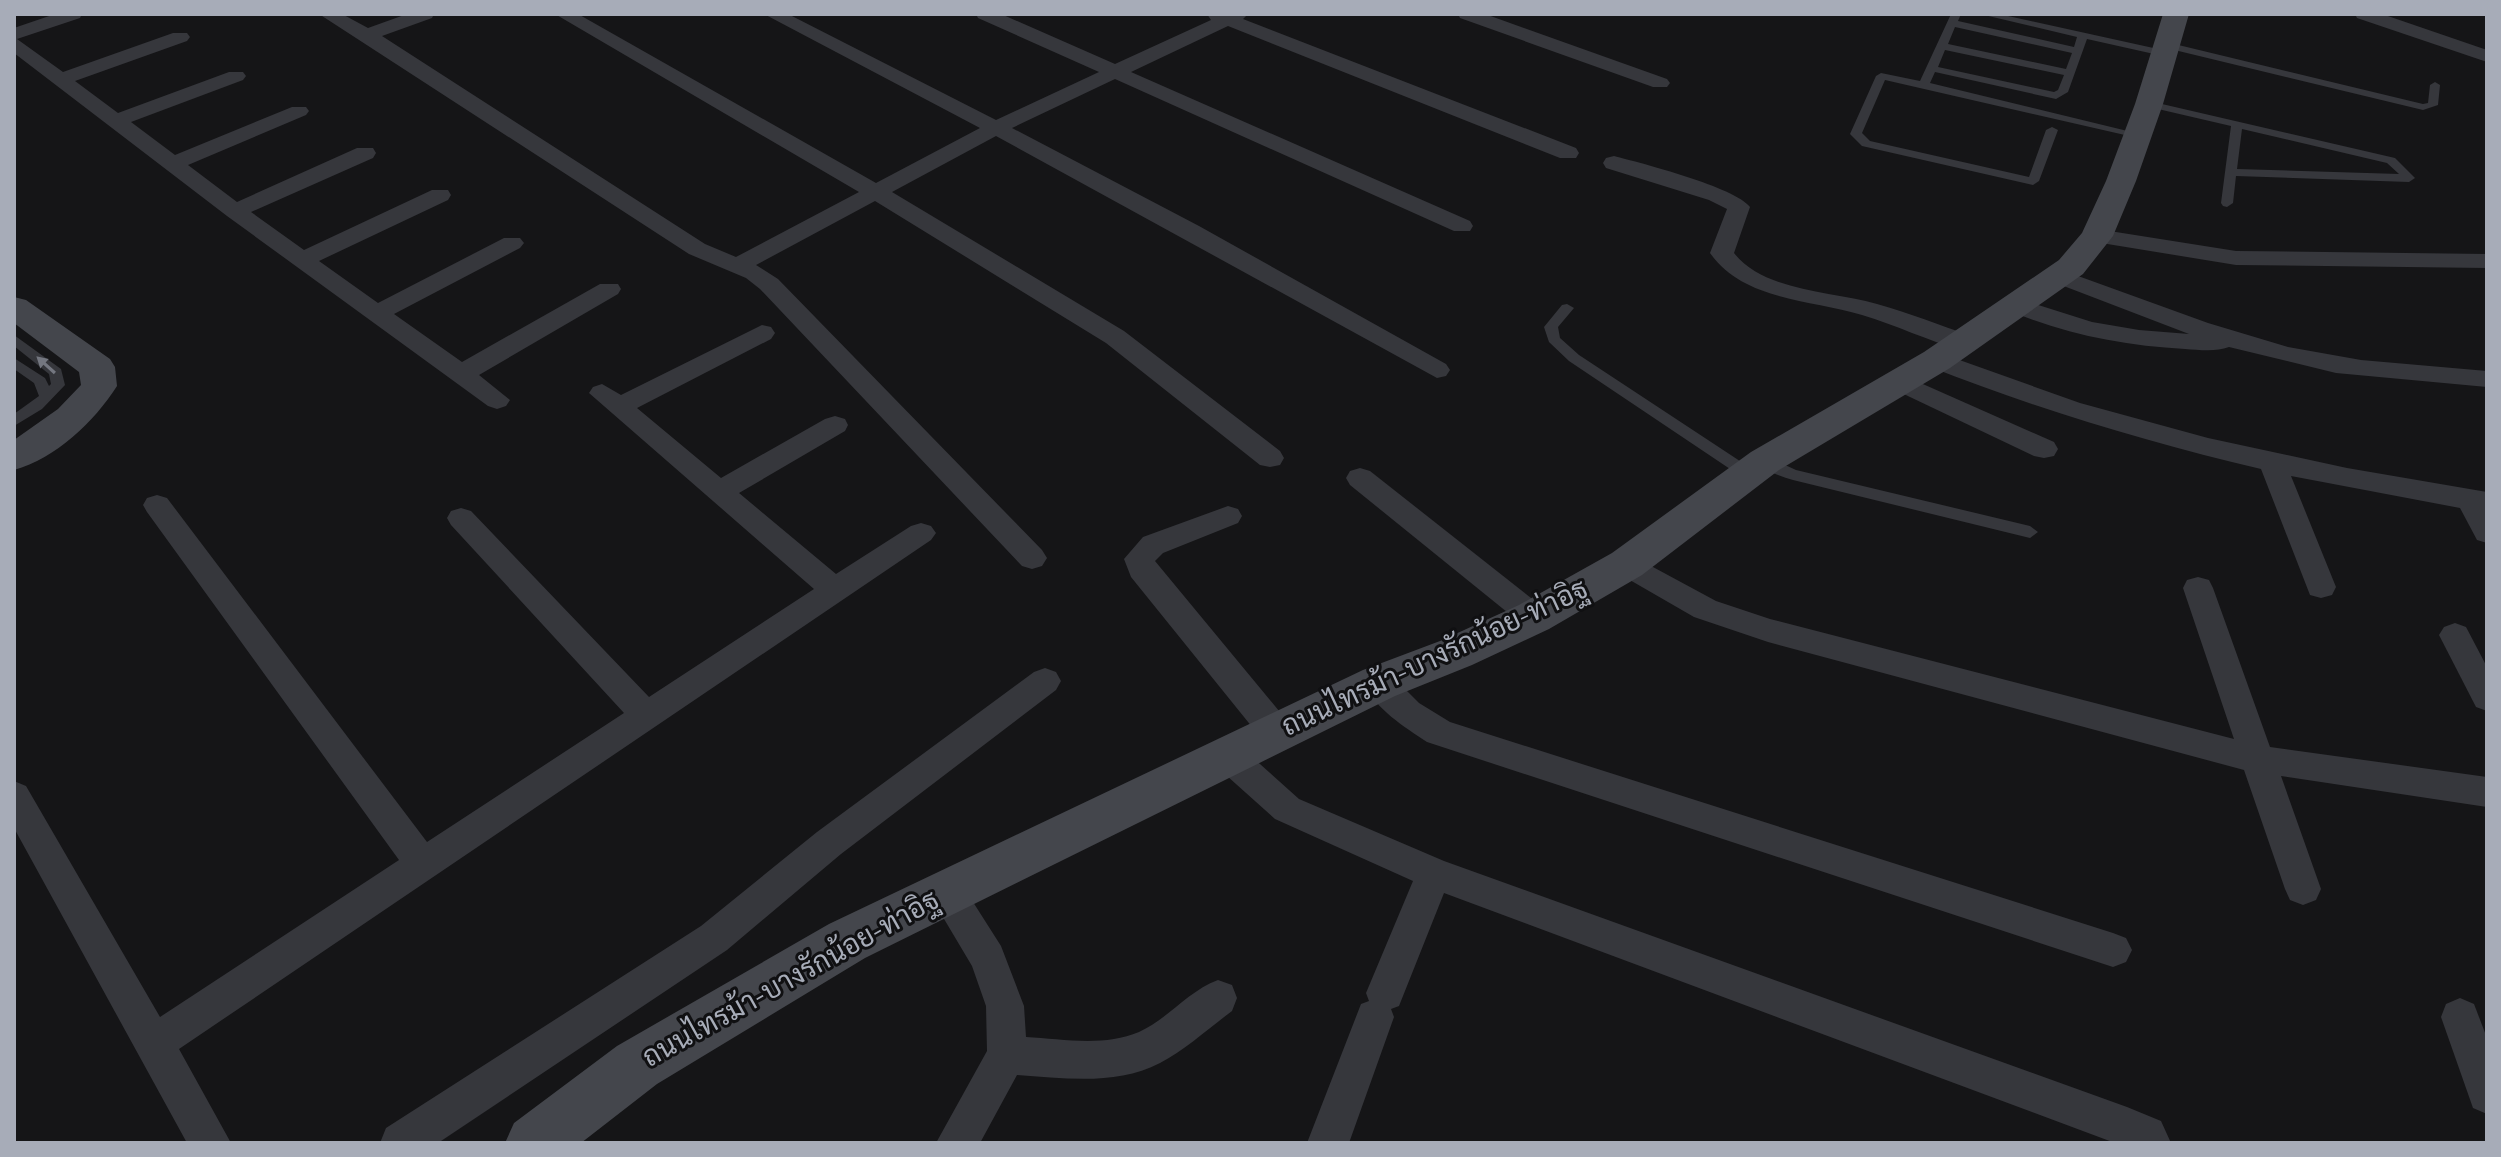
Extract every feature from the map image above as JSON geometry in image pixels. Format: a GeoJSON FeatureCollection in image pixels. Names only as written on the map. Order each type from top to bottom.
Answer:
{"type":"FeatureCollection","features":[{"type":"Feature","properties":{"kind":"street"},"geometry":{"type":"LineString","coordinates":[[14,34],[73,14]]}},
{"type":"Feature","properties":{"kind":"street"},"geometry":{"type":"LineString","coordinates":[[328,14],[367,35],[697,249],[769,284],[1032,558]]}},
{"type":"Feature","properties":{"kind":"street"},"geometry":{"type":"LineString","coordinates":[[367,35],[425,14]]}},
{"type":"Feature","properties":{"kind":"street"},"geometry":{"type":"LineString","coordinates":[[564,14],[877,193],[1115,337],[1270,458]]}},
{"type":"Feature","properties":{"kind":"street"},"geometry":{"type":"LineString","coordinates":[[773,14],[997,127],[1282,279],[1437,370]]}},
{"type":"Feature","properties":{"kind":"street"},"geometry":{"type":"LineString","coordinates":[[985,14],[1462,226]]}},
{"type":"Feature","properties":{"kind":"street"},"geometry":{"type":"LineString","coordinates":[[1467,14],[1660,83]]}},
{"type":"Feature","properties":{"kind":"street"},"geometry":{"type":"LineString","coordinates":[[2364,14],[2487,56]]}},
{"type":"Feature","properties":{"kind":"street"},"geometry":{"type":"LineString","coordinates":[[737,266],[997,127],[1227,16],[1568,153]]}},
{"type":"Feature","properties":{"kind":"street","name":"ถนนไทรม้า-บางรักน้อย-ท่าอิฐ"},"geometry":{"type":"LineString","coordinates":[[534,1143],[637,1065],[847,941],[1379,683],[1456,653],[1534,617],[1627,564],[1756,467],[1949,351],[2071,267],[2097,236],[2144,120],[2169,29]]}},
{"type":"Feature","properties":{"kind":"street"},"geometry":{"type":"LineString","coordinates":[[61,79],[180,37]]}},
{"type":"Feature","properties":{"kind":"street"},"geometry":{"type":"LineString","coordinates":[[14,44],[235,211],[497,400]]}},
{"type":"Feature","properties":{"kind":"street"},"geometry":{"type":"LineString","coordinates":[[116,121],[236,76]]}},
{"type":"Feature","properties":{"kind":"street"},"geometry":{"type":"LineString","coordinates":[[173,164],[299,111]]}},
{"type":"Feature","properties":{"kind":"street"},"geometry":{"type":"LineString","coordinates":[[235,211],[365,153]]}},
{"type":"Feature","properties":{"kind":"street"},"geometry":{"type":"LineString","coordinates":[[1614,163],[1717,195],[1739,207],[1722,253],[1727,264],[1739,272],[1771,285],[1866,308],[1949,351],[2020,393],[2273,464],[2479,501],[2487,533]]}},
{"type":"Feature","properties":{"kind":"street"},"geometry":{"type":"LineString","coordinates":[[302,260],[440,195]]}},
{"type":"Feature","properties":{"kind":"street"},"geometry":{"type":"LineString","coordinates":[[2097,236],[2236,258],[2487,261]]}},
{"type":"Feature","properties":{"kind":"street"},"geometry":{"type":"LineString","coordinates":[[377,313],[512,243]]}},
{"type":"Feature","properties":{"kind":"street"},"geometry":{"type":"LineString","coordinates":[[2056,275],[2245,342],[2328,363],[2487,379]]}},
{"type":"Feature","properties":{"kind":"street"},"geometry":{"type":"LineString","coordinates":[[461,374],[609,289]]}},
{"type":"Feature","properties":{"kind":"street"},"geometry":{"type":"LineString","coordinates":[[2016,305],[2061,324],[2105,335],[2176,342],[2245,342]]}},
{"type":"Feature","properties":{"kind":"street"},"geometry":{"type":"LineString","coordinates":[[14,307],[97,367],[99,386],[87,404],[56,432],[14,457]]}},
{"type":"Feature","properties":{"kind":"street"},"geometry":{"type":"LineString","coordinates":[[762,333],[610,400],[834,589]]}},
{"type":"Feature","properties":{"kind":"street"},"geometry":{"type":"LineString","coordinates":[[1898,381],[2044,449]]}},
{"type":"Feature","properties":{"kind":"street"},"geometry":{"type":"LineString","coordinates":[[719,492],[835,425]]}},
{"type":"Feature","properties":{"kind":"street"},"geometry":{"type":"LineString","coordinates":[[2273,464],[2321,587]]}},
{"type":"Feature","properties":{"kind":"street"},"geometry":{"type":"LineString","coordinates":[[1360,478],[1534,617]]}},
{"type":"Feature","properties":{"kind":"street"},"geometry":{"type":"LineString","coordinates":[[157,505],[423,864]]}},
{"type":"Feature","properties":{"kind":"street"},"geometry":{"type":"LineString","coordinates":[[1228,516],[1153,545],[1139,559],[1142,569],[1277,733]]}},
{"type":"Feature","properties":{"kind":"street"},"geometry":{"type":"LineString","coordinates":[[461,518],[647,716]]}},
{"type":"Feature","properties":{"kind":"street"},"geometry":{"type":"LineString","coordinates":[[154,1043],[921,533]]}},
{"type":"Feature","properties":{"kind":"street"},"geometry":{"type":"LineString","coordinates":[[1627,564],[1726,618],[2257,759],[2487,792]]}},
{"type":"Feature","properties":{"kind":"street"},"geometry":{"type":"LineString","coordinates":[[2198,588],[2303,889]]}},
{"type":"Feature","properties":{"kind":"street"},"geometry":{"type":"LineString","coordinates":[[2455,635],[2487,698]]}},
{"type":"Feature","properties":{"kind":"street"},"geometry":{"type":"LineString","coordinates":[[401,1143],[714,938],[829,843],[1045,681]]}},
{"type":"Feature","properties":{"kind":"street"},"geometry":{"type":"LineString","coordinates":[[1379,683],[1407,712],[1439,732],[2113,950]]}},
{"type":"Feature","properties":{"kind":"street"},"geometry":{"type":"LineString","coordinates":[[1229,757],[1287,809],[1318,825],[1434,873],[2112,1122],[2146,1136],[2150,1143]]}},
{"type":"Feature","properties":{"kind":"street"},"geometry":{"type":"LineString","coordinates":[[14,796],[210,1143]]}},
{"type":"Feature","properties":{"kind":"street"},"geometry":{"type":"LineString","coordinates":[[1328,1143],[1434,873]]}},
{"type":"Feature","properties":{"kind":"street"},"geometry":{"type":"LineString","coordinates":[[946,892],[988,958],[1005,1006],[1007,1055],[957,1143]]}},
{"type":"Feature","properties":{"kind":"street"},"geometry":{"type":"LineString","coordinates":[[1007,1055],[1096,1061],[1148,1049],[1218,998]]}},
{"type":"Feature","properties":{"kind":"street"},"geometry":{"type":"LineString","coordinates":[[2460,1017],[2487,1094]]}},
{"type":"Feature","properties":{"kind":"lane"},"geometry":{"type":"LineString","coordinates":[[1985,14],[2083,35],[2169,29],[2423,107],[2433,105],[2435,85]]}},
{"type":"Feature","properties":{"kind":"lane"},"geometry":{"type":"LineString","coordinates":[[1924,85],[1954,19],[2078,51]]}},
{"type":"Feature","properties":{"kind":"lane"},"geometry":{"type":"LineString","coordinates":[[1930,68],[2056,96],[2063,92],[2083,35]]}},
{"type":"Feature","properties":{"kind":"lane"},"geometry":{"type":"LineString","coordinates":[[1942,46],[2070,73]]}},
{"type":"Feature","properties":{"kind":"lane"},"geometry":{"type":"LineString","coordinates":[[2052,130],[2033,181],[1866,144],[1857,139],[1856,134],[1881,76],[2144,120],[2237,126],[2391,160],[2409,178],[2233,172]]}},
{"type":"Feature","properties":{"kind":"lane"},"geometry":{"type":"LineString","coordinates":[[2227,203],[2237,126]]}},
{"type":"Feature","properties":{"kind":"lane"},"geometry":{"type":"LineString","coordinates":[[1567,308],[1551,327],[1554,339],[1574,358],[1756,467],[2030,532]]}},
{"type":"Feature","properties":{"kind":"lane"},"geometry":{"type":"LineString","coordinates":[[14,339],[56,372],[58,385],[14,421]]}},
{"type":"Feature","properties":{"kind":"lane"},"geometry":{"type":"LineString","coordinates":[[14,362],[40,381],[46,396]]}}]}
